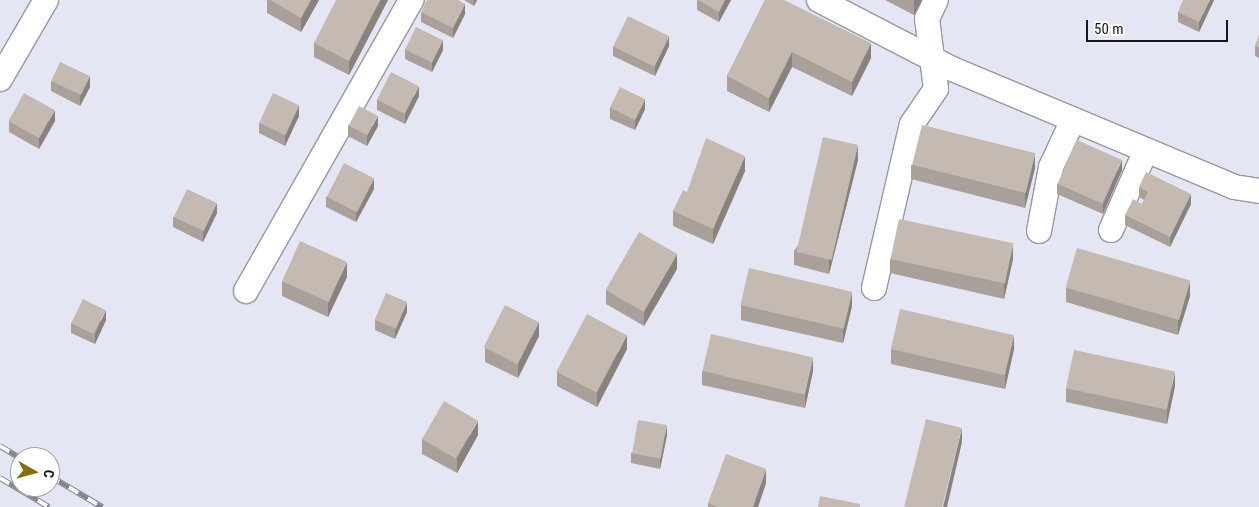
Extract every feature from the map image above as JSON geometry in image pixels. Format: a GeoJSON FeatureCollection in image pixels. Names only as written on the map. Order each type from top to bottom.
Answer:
{"type":"FeatureCollection","features":[{"type":"Feature","properties":{"kind":"street"},"geometry":{"type":"LineString","coordinates":[[0,79],[46,0]]}},
{"type":"Feature","properties":{"kind":"street"},"geometry":{"type":"LineString","coordinates":[[246,291],[411,0]]}},
{"type":"Feature","properties":{"kind":"street"},"geometry":{"type":"LineString","coordinates":[[819,0],[935,60],[1073,120],[1234,187],[1259,191]]}},
{"type":"Feature","properties":{"kind":"street"},"geometry":{"type":"LineString","coordinates":[[874,288],[912,124],[936,89],[935,60],[927,19],[936,0]]}},
{"type":"Feature","properties":{"kind":"street"},"geometry":{"type":"LineString","coordinates":[[1039,231],[1051,167],[1073,120]]}},
{"type":"Feature","properties":{"kind":"street"},"geometry":{"type":"LineString","coordinates":[[1111,230],[1146,150]]}},
{"type":"Feature","properties":{"kind":"building"},"geometry":{"type":"Polygon","coordinates":[[[270,0],[311,0],[301,18],[270,0]]]}},
{"type":"Feature","properties":{"kind":"building"},"geometry":{"type":"Polygon","coordinates":[[[336,0],[380,0],[349,61],[314,43],[336,0]]]}},
{"type":"Feature","properties":{"kind":"building"},"geometry":{"type":"Polygon","coordinates":[[[427,0],[458,0],[465,4],[453,28],[421,12],[427,0]]]}},
{"type":"Feature","properties":{"kind":"building"},"geometry":{"type":"Polygon","coordinates":[[[698,0],[725,0],[719,12],[698,0]]]}},
{"type":"Feature","properties":{"kind":"building"},"geometry":{"type":"Polygon","coordinates":[[[765,0],[784,0],[871,43],[852,82],[792,52],[769,98],[727,76],[765,0]]]}},
{"type":"Feature","properties":{"kind":"building"},"geometry":{"type":"Polygon","coordinates":[[[1183,0],[1210,0],[1199,22],[1178,12],[1183,0]]]}},
{"type":"Feature","properties":{"kind":"building"},"geometry":{"type":"Polygon","coordinates":[[[628,16],[669,36],[654,67],[613,47],[628,16]]]}},
{"type":"Feature","properties":{"kind":"building"},"geometry":{"type":"Polygon","coordinates":[[[416,27],[443,40],[432,63],[405,49],[416,27]]]}},
{"type":"Feature","properties":{"kind":"building"},"geometry":{"type":"Polygon","coordinates":[[[1259,35],[1259,47],[1255,46],[1259,35]]]}},
{"type":"Feature","properties":{"kind":"building"},"geometry":{"type":"Polygon","coordinates":[[[60,62],[90,76],[81,95],[51,81],[60,62]]]}},
{"type":"Feature","properties":{"kind":"building"},"geometry":{"type":"Polygon","coordinates":[[[391,72],[419,86],[405,114],[377,100],[391,72]]]}},
{"type":"Feature","properties":{"kind":"building"},"geometry":{"type":"Polygon","coordinates":[[[620,87],[645,99],[635,120],[610,108],[620,87]]]}},
{"type":"Feature","properties":{"kind":"building"},"geometry":{"type":"Polygon","coordinates":[[[24,93],[55,110],[39,138],[8,121],[24,93]]]}},
{"type":"Feature","properties":{"kind":"building"},"geometry":{"type":"Polygon","coordinates":[[[273,93],[299,105],[285,135],[259,123],[273,93]]]}},
{"type":"Feature","properties":{"kind":"building"},"geometry":{"type":"Polygon","coordinates":[[[359,106],[378,116],[367,135],[349,125],[359,106]]]}},
{"type":"Feature","properties":{"kind":"building"},"geometry":{"type":"Polygon","coordinates":[[[922,125],[1036,153],[1026,193],[912,165],[922,125]]]}},
{"type":"Feature","properties":{"kind":"building"},"geometry":{"type":"Polygon","coordinates":[[[823,137],[858,145],[832,260],[796,252],[823,137]]]}},
{"type":"Feature","properties":{"kind":"building"},"geometry":{"type":"Polygon","coordinates":[[[706,138],[745,156],[713,229],[673,211],[683,190],[687,192],[706,138]]]}},
{"type":"Feature","properties":{"kind":"building"},"geometry":{"type":"Polygon","coordinates":[[[1077,140],[1122,160],[1102,204],[1057,184],[1077,140]]]}},
{"type":"Feature","properties":{"kind":"building"},"geometry":{"type":"Polygon","coordinates":[[[344,163],[374,178],[357,212],[327,197],[344,163]]]}},
{"type":"Feature","properties":{"kind":"building"},"geometry":{"type":"Polygon","coordinates":[[[1146,172],[1191,194],[1170,237],[1125,215],[1133,199],[1142,204],[1148,192],[1139,187],[1146,172]]]}},
{"type":"Feature","properties":{"kind":"building"},"geometry":{"type":"Polygon","coordinates":[[[187,189],[217,203],[204,231],[174,217],[187,189]]]}},
{"type":"Feature","properties":{"kind":"building"},"geometry":{"type":"Polygon","coordinates":[[[899,219],[1013,243],[1005,283],[890,259],[899,219]]]}},
{"type":"Feature","properties":{"kind":"building"},"geometry":{"type":"Polygon","coordinates":[[[639,232],[677,254],[644,312],[606,290],[639,232]]]}},
{"type":"Feature","properties":{"kind":"building"},"geometry":{"type":"Polygon","coordinates":[[[300,241],[347,262],[329,302],[282,281],[300,241]]]}},
{"type":"Feature","properties":{"kind":"building"},"geometry":{"type":"Polygon","coordinates":[[[1077,248],[1190,281],[1179,320],[1066,287],[1077,248]]]}},
{"type":"Feature","properties":{"kind":"building"},"geometry":{"type":"Polygon","coordinates":[[[749,268],[852,292],[844,329],[740,305],[749,268]]]}},
{"type":"Feature","properties":{"kind":"building"},"geometry":{"type":"Polygon","coordinates":[[[386,293],[407,302],[396,329],[375,320],[386,293]]]}},
{"type":"Feature","properties":{"kind":"building"},"geometry":{"type":"Polygon","coordinates":[[[83,299],[105,310],[94,334],[71,323],[83,299]]]}},
{"type":"Feature","properties":{"kind":"building"},"geometry":{"type":"Polygon","coordinates":[[[505,305],[539,322],[518,364],[484,347],[505,305]]]}},
{"type":"Feature","properties":{"kind":"building"},"geometry":{"type":"Polygon","coordinates":[[[900,309],[1014,335],[1005,375],[891,349],[900,309]]]}},
{"type":"Feature","properties":{"kind":"building"},"geometry":{"type":"Polygon","coordinates":[[[587,314],[627,335],[596,393],[556,371],[587,314]]]}},
{"type":"Feature","properties":{"kind":"building"},"geometry":{"type":"Polygon","coordinates":[[[711,334],[813,358],[805,395],[702,371],[711,334]]]}},
{"type":"Feature","properties":{"kind":"building"},"geometry":{"type":"Polygon","coordinates":[[[1074,350],[1175,371],[1167,410],[1066,388],[1074,350]]]}},
{"type":"Feature","properties":{"kind":"building"},"geometry":{"type":"Polygon","coordinates":[[[444,401],[478,420],[456,459],[422,439],[444,401]]]}},
{"type":"Feature","properties":{"kind":"building"},"geometry":{"type":"Polygon","coordinates":[[[926,419],[962,428],[942,507],[904,506],[926,419]]]}},
{"type":"Feature","properties":{"kind":"building"},"geometry":{"type":"Polygon","coordinates":[[[638,420],[667,425],[661,459],[632,453],[638,420]]]}},
{"type":"Feature","properties":{"kind":"building"},"geometry":{"type":"Polygon","coordinates":[[[726,454],[766,469],[753,507],[718,507],[708,503],[726,454]]]}},
{"type":"Feature","properties":{"kind":"building"},"geometry":{"type":"Polygon","coordinates":[[[820,496],[860,504],[860,507],[818,507],[820,496]]]}},
{"type":"Feature","properties":{"kind":"railway"},"geometry":{"type":"LineString","coordinates":[[0,446],[10,452]]}},
{"type":"Feature","properties":{"kind":"railway"},"geometry":{"type":"LineString","coordinates":[[0,478],[49,507]]}},
{"type":"Feature","properties":{"kind":"railway"},"geometry":{"type":"LineString","coordinates":[[60,482],[102,507]]}}]}
